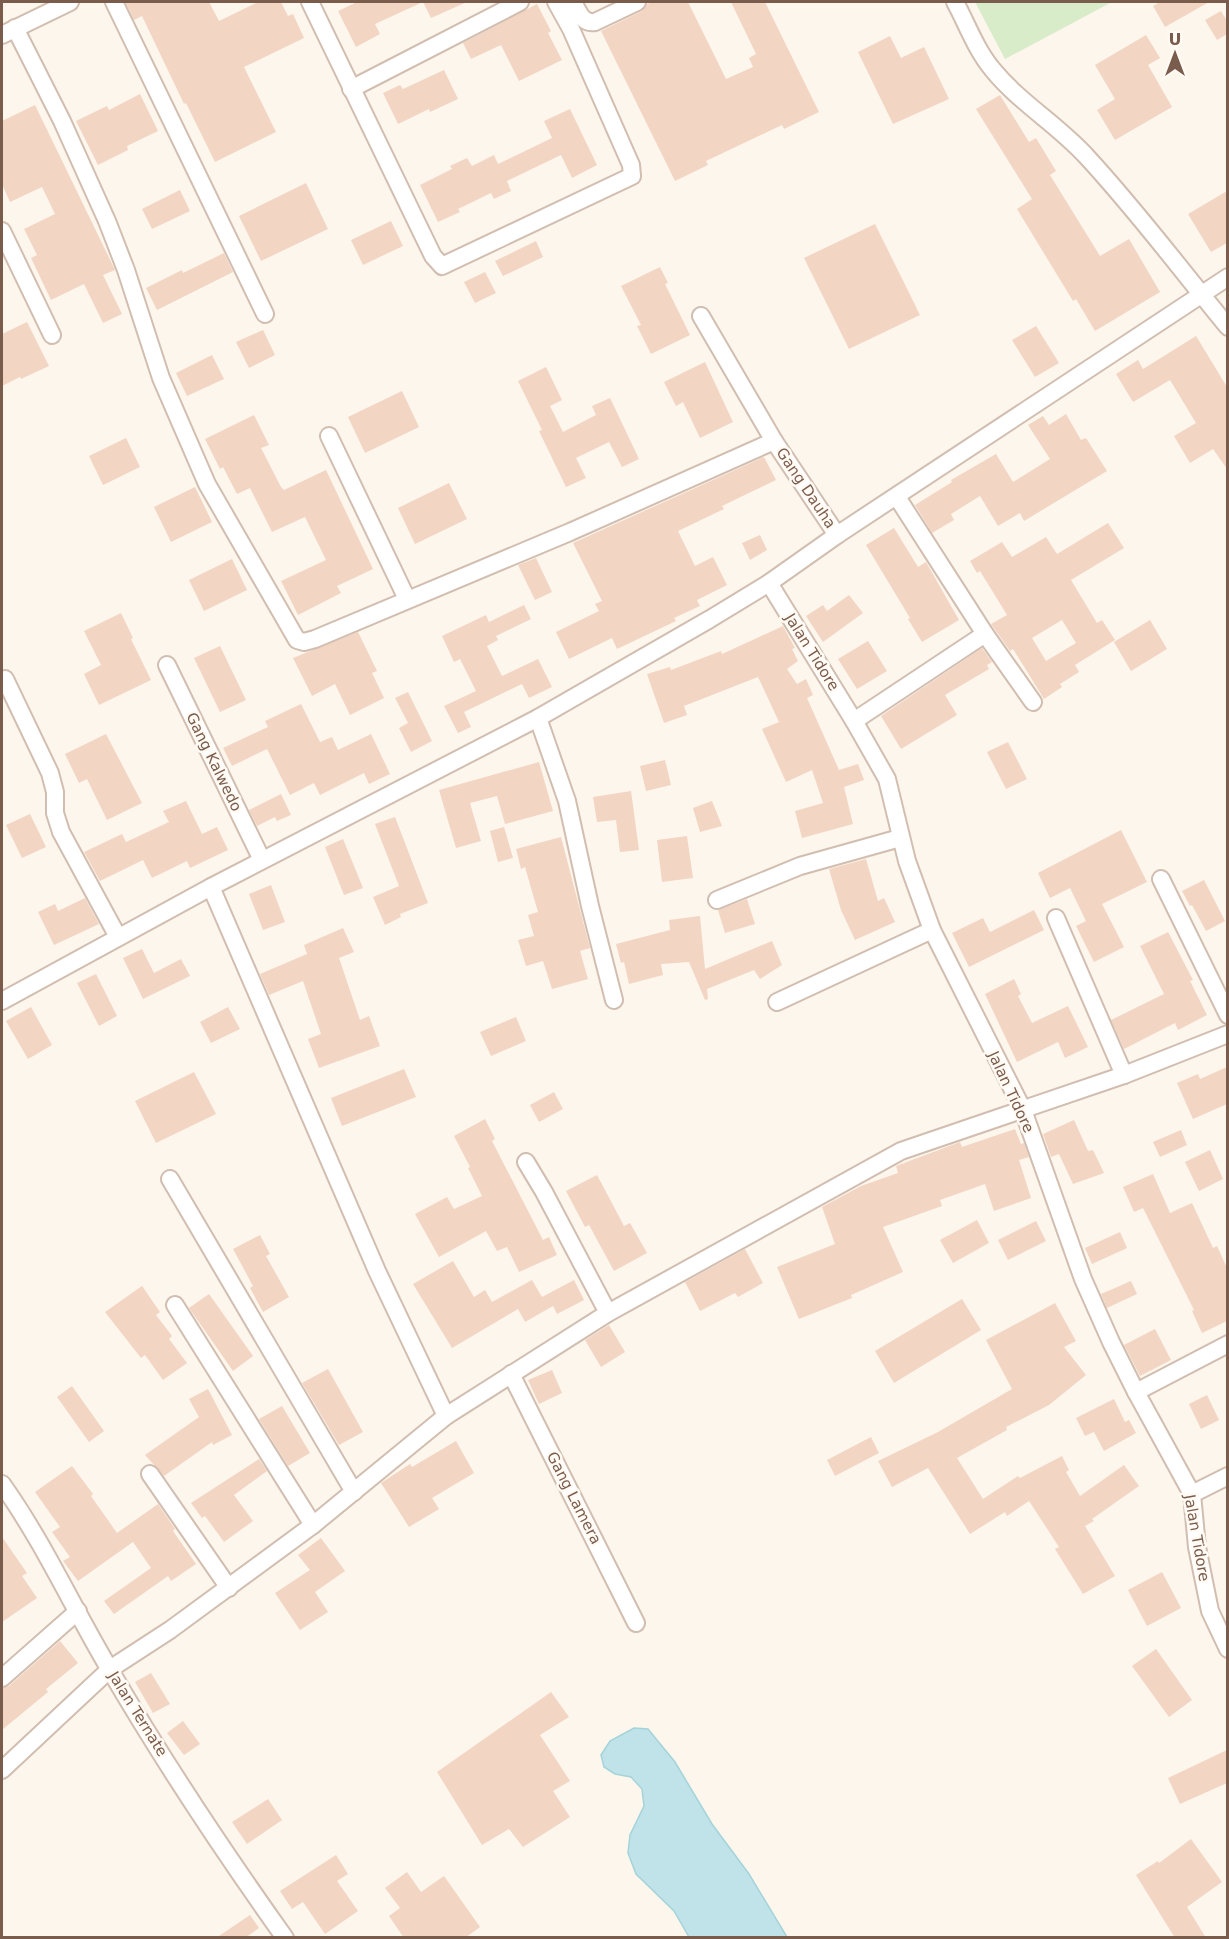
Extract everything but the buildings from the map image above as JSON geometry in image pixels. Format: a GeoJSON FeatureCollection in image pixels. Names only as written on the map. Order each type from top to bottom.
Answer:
{"type":"FeatureCollection","features":[{"type":"Feature","properties":{"kind":"street"},"geometry":{"type":"LineString","coordinates":[[70,2],[8,32],[62,122],[107,221],[126,270],[161,378],[207,484],[297,640],[304,642],[315,639],[570,532],[774,441]]}},
{"type":"Feature","properties":{"kind":"street"},"geometry":{"type":"LineString","coordinates":[[114,2],[265,314]]}},
{"type":"Feature","properties":{"kind":"street"},"geometry":{"type":"LineString","coordinates":[[310,2],[433,256],[442,266],[632,176],[631,165],[571,29],[556,2]]}},
{"type":"Feature","properties":{"kind":"street"},"geometry":{"type":"LineString","coordinates":[[351,89],[520,2]]}},
{"type":"Feature","properties":{"kind":"street"},"geometry":{"type":"LineString","coordinates":[[573,2],[584,20],[589,23],[637,2]]}},
{"type":"Feature","properties":{"kind":"street"},"geometry":{"type":"LineString","coordinates":[[955,2],[979,51],[993,69],[1017,94],[1086,155],[1140,216],[1227,327]]}},
{"type":"Feature","properties":{"kind":"street"},"geometry":{"type":"LineString","coordinates":[[2,231],[52,335]]}},
{"type":"Feature","properties":{"kind":"street"},"geometry":{"type":"LineString","coordinates":[[2,1001],[262,860],[538,718],[769,583],[837,535],[1227,277]]}},
{"type":"Feature","properties":{"kind":"street","name":"Gang Dauha"},"geometry":{"type":"LineString","coordinates":[[701,316],[774,441],[837,535]]}},
{"type":"Feature","properties":{"kind":"street"},"geometry":{"type":"LineString","coordinates":[[329,436],[407,599]]}},
{"type":"Feature","properties":{"kind":"street"},"geometry":{"type":"LineString","coordinates":[[897,497],[985,634],[1033,702]]}},
{"type":"Feature","properties":{"kind":"street","name":"Jalan Tidore"},"geometry":{"type":"LineString","coordinates":[[769,583],[887,779],[900,838],[914,884],[932,930],[1023,1110],[1083,1279],[1111,1342],[1192,1494],[1197,1548],[1210,1611],[1227,1649]]}},
{"type":"Feature","properties":{"kind":"street"},"geometry":{"type":"LineString","coordinates":[[854,721],[985,634]]}},
{"type":"Feature","properties":{"kind":"street","name":"Gang Kalwedo"},"geometry":{"type":"LineString","coordinates":[[167,664],[262,860]]}},
{"type":"Feature","properties":{"kind":"street"},"geometry":{"type":"LineString","coordinates":[[5,679],[50,773],[55,792],[55,813],[61,832],[118,937]]}},
{"type":"Feature","properties":{"kind":"street"},"geometry":{"type":"LineString","coordinates":[[538,718],[567,801],[614,1000]]}},
{"type":"Feature","properties":{"kind":"street"},"geometry":{"type":"LineString","coordinates":[[717,900],[800,866],[900,838]]}},
{"type":"Feature","properties":{"kind":"street"},"geometry":{"type":"LineString","coordinates":[[1161,879],[1227,1015]]}},
{"type":"Feature","properties":{"kind":"street"},"geometry":{"type":"LineString","coordinates":[[211,887],[377,1271],[446,1416]]}},
{"type":"Feature","properties":{"kind":"street"},"geometry":{"type":"LineString","coordinates":[[1056,918],[1124,1075]]}},
{"type":"Feature","properties":{"kind":"street"},"geometry":{"type":"LineString","coordinates":[[777,1002],[932,930]]}},
{"type":"Feature","properties":{"kind":"street"},"geometry":{"type":"LineString","coordinates":[[2,1770],[110,1669],[170,1630],[313,1525],[446,1416],[608,1313],[902,1151],[1124,1075],[1227,1034]]}},
{"type":"Feature","properties":{"kind":"street"},"geometry":{"type":"LineString","coordinates":[[525,1162],[544,1192],[608,1313]]}},
{"type":"Feature","properties":{"kind":"street"},"geometry":{"type":"LineString","coordinates":[[170,1179],[354,1492]]}},
{"type":"Feature","properties":{"kind":"street"},"geometry":{"type":"LineString","coordinates":[[175,1305],[313,1525]]}},
{"type":"Feature","properties":{"kind":"street"},"geometry":{"type":"LineString","coordinates":[[1136,1392],[1227,1344]]}},
{"type":"Feature","properties":{"kind":"street","name":"Gang Lamera"},"geometry":{"type":"LineString","coordinates":[[511,1374],[636,1623]]}},
{"type":"Feature","properties":{"kind":"street"},"geometry":{"type":"LineString","coordinates":[[150,1474],[229,1588]]}},
{"type":"Feature","properties":{"kind":"street"},"geometry":{"type":"LineString","coordinates":[[1192,1494],[1227,1476]]}},
{"type":"Feature","properties":{"kind":"street","name":"Jalan Ternate"},"geometry":{"type":"LineString","coordinates":[[4,1492],[29,1523],[110,1669],[187,1794],[285,1938]]}},
{"type":"Feature","properties":{"kind":"street"},"geometry":{"type":"LineString","coordinates":[[2,1678],[78,1611]]}},
{"type":"Feature","properties":{"kind":"green space"},"geometry":{"type":"Polygon","coordinates":[[[975,2],[1112,2],[1005,59],[975,2]]]}},
{"type":"Feature","properties":{"kind":"water"},"geometry":{"type":"Polygon","coordinates":[[[634,1728],[648,1729],[675,1762],[712,1824],[749,1874],[787,1937],[689,1937],[674,1911],[636,1874],[628,1853],[630,1835],[644,1806],[642,1789],[631,1777],[615,1774],[604,1767],[601,1755],[610,1741],[634,1728]]]}}]}
